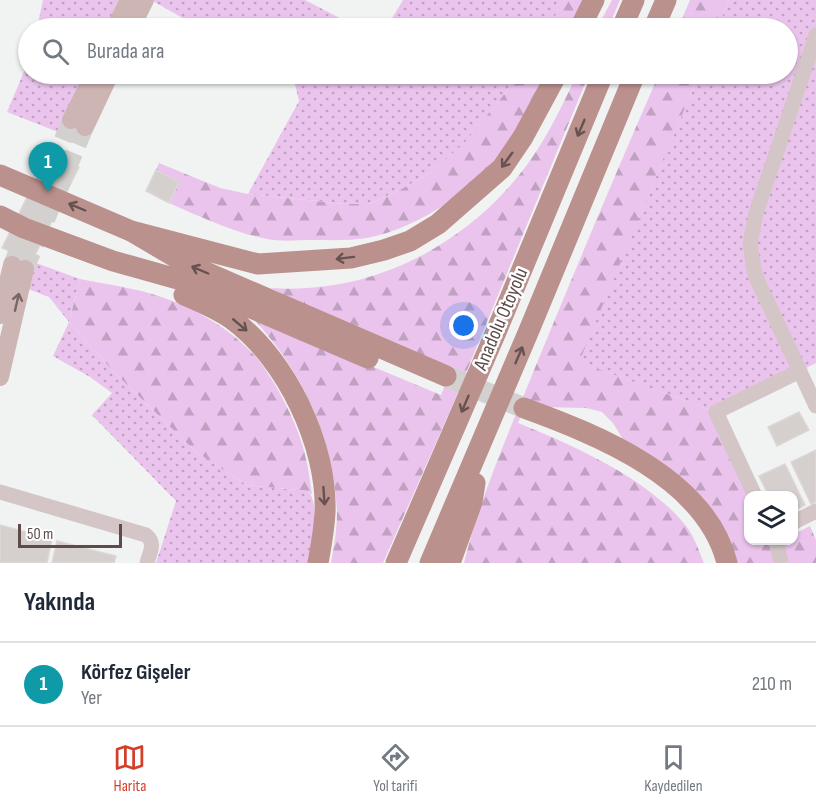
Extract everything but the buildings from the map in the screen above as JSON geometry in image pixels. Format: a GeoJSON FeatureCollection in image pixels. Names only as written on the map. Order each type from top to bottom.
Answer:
{"type":"FeatureCollection","features":[{"type":"Feature","properties":{"kind":"highway"},"geometry":{"type":"LineString","coordinates":[[585,18],[594,0]]}},
{"type":"Feature","properties":{"kind":"highway"},"geometry":{"type":"LineString","coordinates":[[626,18],[634,0]]}},
{"type":"Feature","properties":{"kind":"highway"},"geometry":{"type":"LineString","coordinates":[[658,18],[666,0]]}},
{"type":"Feature","properties":{"kind":"highway"},"geometry":{"type":"LineString","coordinates":[[131,231],[258,264],[351,258],[410,241],[438,224],[502,168],[523,137],[552,84]]}},
{"type":"Feature","properties":{"kind":"highway","name":"Anadolu Otoyolu"},"geometry":{"type":"LineString","coordinates":[[396,563],[496,332],[599,84]]}},
{"type":"Feature","properties":{"kind":"highway","name":"Anadolu Otoyolu"},"geometry":{"type":"LineString","coordinates":[[430,563],[631,84]]}},
{"type":"Feature","properties":{"kind":"highway"},"geometry":{"type":"LineString","coordinates":[[0,175],[131,231],[187,264],[444,383],[195,285],[113,261],[24,228],[0,216]]}},
{"type":"Feature","properties":{"kind":"highway"},"geometry":{"type":"LineString","coordinates":[[113,261],[231,319],[264,348],[297,399],[317,452],[325,512],[318,563]]}},
{"type":"Feature","properties":{"kind":"highway"},"geometry":{"type":"LineString","coordinates":[[715,563],[703,535],[690,518],[652,484],[607,456],[522,414],[584,431],[634,457],[658,473],[692,501],[706,519],[718,538],[727,563]]}},
{"type":"Feature","properties":{"kind":"highway"},"geometry":{"type":"LineString","coordinates":[[450,563],[472,502],[482,443]]}},
{"type":"Feature","properties":{"kind":"main road"},"geometry":{"type":"LineString","coordinates":[[121,18],[129,0]]}},
{"type":"Feature","properties":{"kind":"main road"},"geometry":{"type":"LineString","coordinates":[[136,18],[144,0]]}},
{"type":"Feature","properties":{"kind":"main road"},"geometry":{"type":"LineString","coordinates":[[91,84],[78,124],[104,84]]}},
{"type":"Feature","properties":{"kind":"main road"},"geometry":{"type":"LineString","coordinates":[[0,315],[18,267],[0,377]]}},
{"type":"Feature","properties":{"kind":"street"},"geometry":{"type":"LineString","coordinates":[[816,35],[812,55],[756,213],[750,244],[755,275],[806,374],[816,406]]}},
{"type":"Feature","properties":{"kind":"street"},"geometry":{"type":"LineString","coordinates":[[753,491],[716,412],[806,374]]}},
{"type":"Feature","properties":{"kind":"street"},"geometry":{"type":"LineString","coordinates":[[0,492],[146,535],[151,539],[153,545],[147,563]]}},
{"type":"Feature","properties":{"kind":"street"},"geometry":{"type":"LineString","coordinates":[[798,520],[816,511]]}},
{"type":"Feature","properties":{"kind":"street"},"geometry":{"type":"LineString","coordinates":[[777,545],[781,563]]}},
{"type":"Feature","properties":{"kind":"green space"},"geometry":{"type":"Polygon","coordinates":[[[43,0],[126,0],[116,18],[39,18],[43,0]]]}},
{"type":"Feature","properties":{"kind":"green space"},"geometry":{"type":"Polygon","coordinates":[[[151,0],[305,0],[340,18],[182,18],[151,0]]]}},
{"type":"Feature","properties":{"kind":"green space"},"geometry":{"type":"Polygon","coordinates":[[[403,0],[566,0],[554,18],[392,18],[403,0]]]}},
{"type":"Feature","properties":{"kind":"green space"},"geometry":{"type":"Polygon","coordinates":[[[566,0],[584,0],[575,18],[554,18],[566,0]]]}},
{"type":"Feature","properties":{"kind":"green space"},"geometry":{"type":"Polygon","coordinates":[[[612,0],[620,0],[612,18],[602,18],[612,0]]]}},
{"type":"Feature","properties":{"kind":"green space"},"geometry":{"type":"Polygon","coordinates":[[[690,0],[729,0],[721,18],[682,18],[690,0]]]}},
{"type":"Feature","properties":{"kind":"green space"},"geometry":{"type":"Polygon","coordinates":[[[729,0],[816,0],[816,363],[716,412],[578,362],[695,84],[798,84],[798,18],[721,18],[729,0]]]}},
{"type":"Feature","properties":{"kind":"green space"},"geometry":{"type":"Polygon","coordinates":[[[19,84],[81,84],[62,119],[58,132],[7,112],[19,84]]]}},
{"type":"Feature","properties":{"kind":"green space"},"geometry":{"type":"Polygon","coordinates":[[[295,84],[511,84],[466,142],[432,172],[369,204],[345,204],[248,194],[299,101],[295,84]]]}},
{"type":"Feature","properties":{"kind":"green space"},"geometry":{"type":"Polygon","coordinates":[[[511,84],[543,84],[512,142],[484,174],[448,203],[428,215],[387,233],[367,238],[278,240],[241,232],[169,203],[179,182],[156,170],[159,163],[220,188],[248,194],[345,204],[369,204],[432,172],[465,142],[511,84]]]}},
{"type":"Feature","properties":{"kind":"green space"},"geometry":{"type":"Polygon","coordinates":[[[572,84],[585,84],[454,402],[383,563],[331,563],[337,513],[330,458],[322,432],[300,382],[269,337],[251,316],[441,395],[451,371],[271,288],[309,288],[346,283],[382,273],[448,240],[478,217],[505,191],[529,162],[572,84]]]}},
{"type":"Feature","properties":{"kind":"green space"},"geometry":{"type":"Polygon","coordinates":[[[655,84],[695,84],[579,362],[716,412],[746,491],[744,491],[744,545],[798,545],[798,532],[810,526],[816,540],[816,563],[734,563],[624,441],[613,423],[602,412],[586,408],[540,407],[527,402],[518,423],[609,465],[652,493],[686,526],[704,563],[464,563],[479,511],[508,434],[655,84]]]}},
{"type":"Feature","properties":{"kind":"green space"},"geometry":{"type":"Polygon","coordinates":[[[36,263],[80,279],[69,322],[49,297],[28,289],[36,263]]]}},
{"type":"Feature","properties":{"kind":"green space"},"geometry":{"type":"Polygon","coordinates":[[[80,279],[125,287],[180,304],[208,318],[245,346],[256,357],[271,379],[293,419],[303,447],[312,495],[308,491],[247,485],[196,452],[111,369],[69,322],[80,279]]]}},
{"type":"Feature","properties":{"kind":"green space"},"geometry":{"type":"Polygon","coordinates":[[[69,322],[111,369],[196,452],[247,485],[308,491],[312,497],[315,515],[309,563],[156,563],[176,501],[92,415],[112,393],[90,377],[53,356],[69,322]]]}},
{"type":"Feature","properties":{"kind":"tunnel"},"geometry":{"type":"LineString","coordinates":[[12,265],[71,120]]}},
{"type":"Feature","properties":{"kind":"tunnel"},"geometry":{"type":"LineString","coordinates":[[25,269],[85,127]]}},
{"type":"Feature","properties":{"kind":"tunnel"},"geometry":{"type":"LineString","coordinates":[[446,376],[524,408]]}},
{"type":"Feature","properties":{"kind":"place","name":"Körfez Gişeler"},"geometry":{"type":"Point","coordinates":[48,192]}}]}
